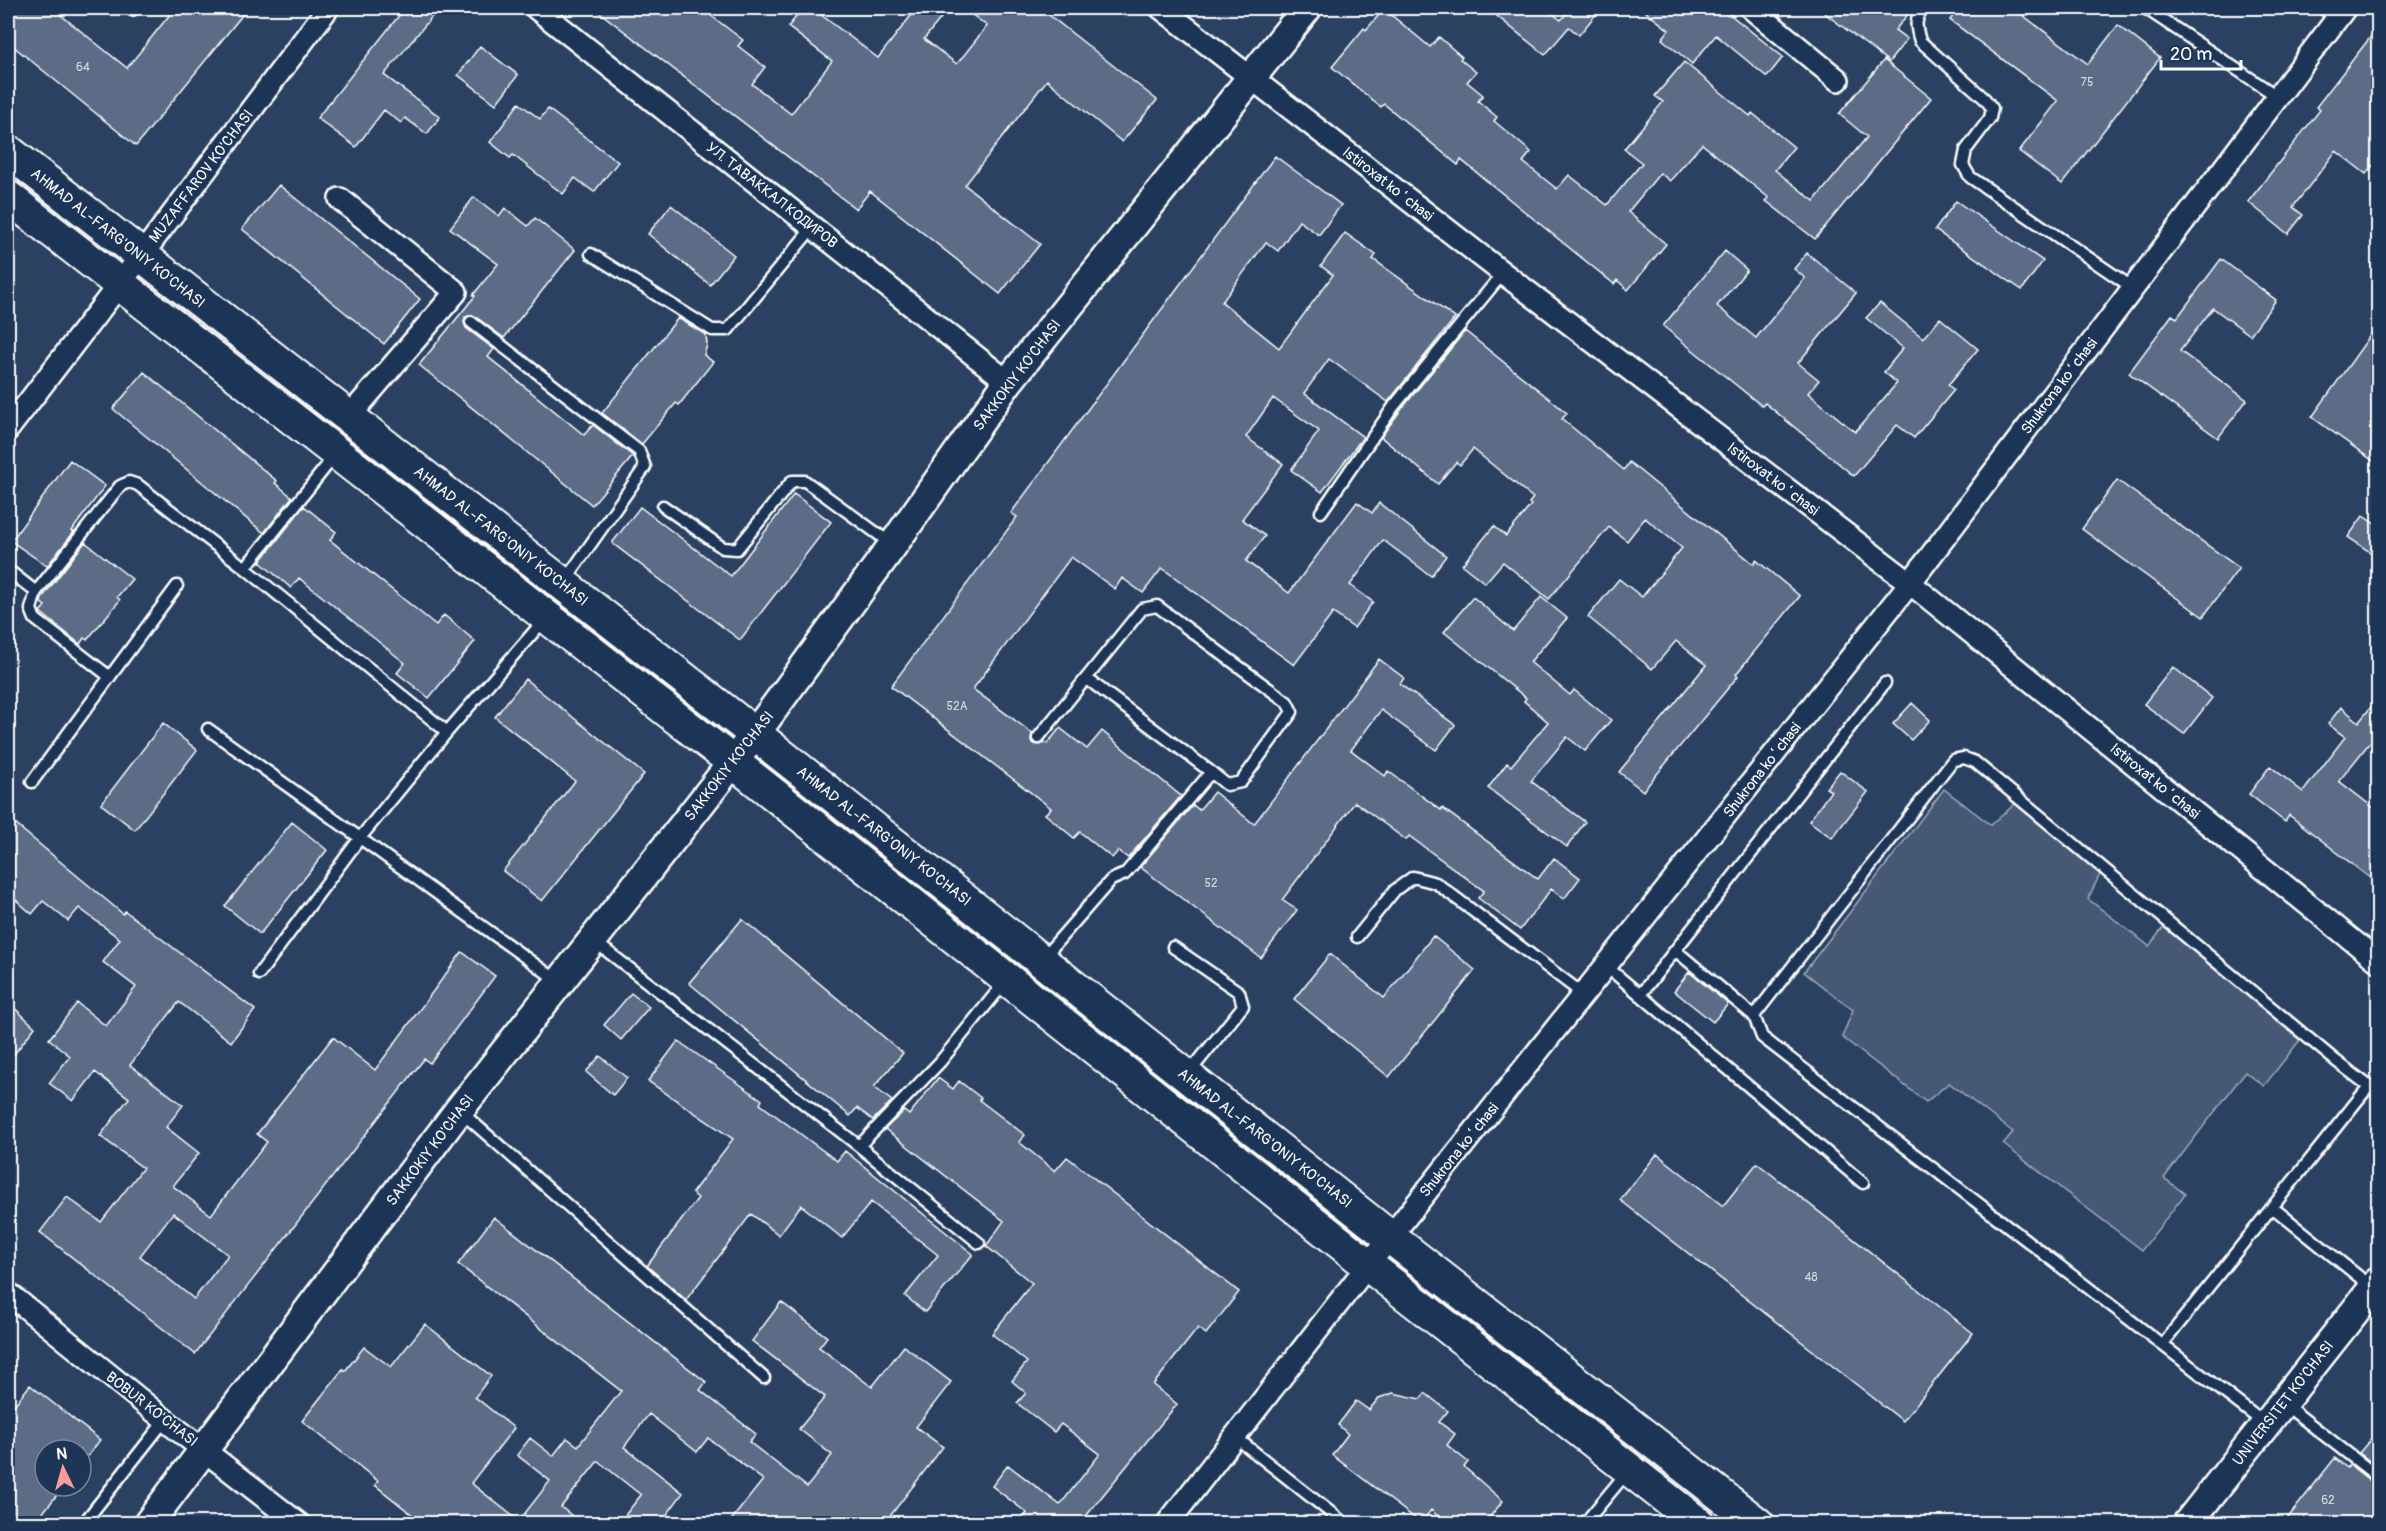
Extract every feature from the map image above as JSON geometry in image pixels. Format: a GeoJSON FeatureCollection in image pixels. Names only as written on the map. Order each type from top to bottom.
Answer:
{"type":"FeatureCollection","features":[{"type":"Feature","properties":{"kind":"main road","name":"AHMAD AL-FARG'ONIY KO'CHASI"},"geometry":{"type":"LineString","coordinates":[[8,151],[755,734],[1390,1237],[1758,1524]]}},
{"type":"Feature","properties":{"kind":"main road"},"geometry":{"type":"LineString","coordinates":[[8,197],[733,762],[1699,1524]]}},
{"type":"Feature","properties":{"kind":"street","name":"MUZAFFAROV KO'CHASI"},"geometry":{"type":"LineString","coordinates":[[8,429],[328,8]]}},
{"type":"Feature","properties":{"kind":"street","name":"УЛ. ТАВАККАЛ КОДИРОВ"},"geometry":{"type":"LineString","coordinates":[[536,8],[1008,382]]}},
{"type":"Feature","properties":{"kind":"street","name":"Istiroxat koʻchasi"},"geometry":{"type":"LineString","coordinates":[[1161,8],[1910,584],[2379,961]]}},
{"type":"Feature","properties":{"kind":"street","name":"SAKKOKIY KO'CHASI"},"geometry":{"type":"LineString","coordinates":[[148,1524],[459,1110],[755,734],[893,546],[1008,382],[1307,8]]}},
{"type":"Feature","properties":{"kind":"street"},"geometry":{"type":"LineString","coordinates":[[1751,8],[1838,80]]}},
{"type":"Feature","properties":{"kind":"street","name":"Shukrona koʻchasi"},"geometry":{"type":"LineString","coordinates":[[1167,1524],[1390,1237],[1910,584],[2278,97],[2335,11]]}},
{"type":"Feature","properties":{"kind":"street"},"geometry":{"type":"LineString","coordinates":[[340,199],[456,292],[348,418]]}},
{"type":"Feature","properties":{"kind":"street","name":"UNIVERSITET KO'CHASI"},"geometry":{"type":"LineString","coordinates":[[2194,1521],[2283,1402],[2376,1285]]}},
{"type":"Feature","properties":{"kind":"street","name":"BOBUR KO'CHASI"},"geometry":{"type":"LineString","coordinates":[[8,1293],[298,1524]]}},
{"type":"Feature","properties":{"kind":"lane"},"geometry":{"type":"LineString","coordinates":[[1923,8],[1918,15],[1916,28],[1920,41],[1985,99],[1992,108],[1990,118],[1966,150],[1963,165],[1970,177],[2133,288]]}},
{"type":"Feature","properties":{"kind":"lane"},"geometry":{"type":"LineString","coordinates":[[2145,8],[2278,97]]}},
{"type":"Feature","properties":{"kind":"lane"},"geometry":{"type":"LineString","coordinates":[[591,254],[712,330],[728,330],[813,227]]}},
{"type":"Feature","properties":{"kind":"lane"},"geometry":{"type":"LineString","coordinates":[[1321,512],[1394,406],[1503,273]]}},
{"type":"Feature","properties":{"kind":"lane"},"geometry":{"type":"LineString","coordinates":[[471,322],[639,451],[645,467],[562,584]]}},
{"type":"Feature","properties":{"kind":"lane"},"geometry":{"type":"LineString","coordinates":[[245,568],[336,454]]}},
{"type":"Feature","properties":{"kind":"lane"},"geometry":{"type":"LineString","coordinates":[[663,506],[723,548],[736,549],[792,481],[805,481],[893,546]]}},
{"type":"Feature","properties":{"kind":"lane"},"geometry":{"type":"LineString","coordinates":[[110,676],[35,619],[31,609],[36,592],[120,486],[129,482],[138,485],[245,568],[447,732]]}},
{"type":"Feature","properties":{"kind":"lane"},"geometry":{"type":"LineString","coordinates":[[8,570],[36,592]]}},
{"type":"Feature","properties":{"kind":"lane"},"geometry":{"type":"LineString","coordinates":[[32,782],[177,586]]}},
{"type":"Feature","properties":{"kind":"lane"},"geometry":{"type":"LineString","coordinates":[[1038,738],[1086,678],[1142,609],[1157,606],[1287,702],[1292,712],[1241,782],[1227,785],[1086,678]]}},
{"type":"Feature","properties":{"kind":"lane"},"geometry":{"type":"LineString","coordinates":[[259,974],[360,838],[447,732],[547,618]]}},
{"type":"Feature","properties":{"kind":"lane"},"geometry":{"type":"LineString","coordinates":[[1640,995],[1885,683]]}},
{"type":"Feature","properties":{"kind":"lane"},"geometry":{"type":"LineString","coordinates":[[208,729],[561,983]]}},
{"type":"Feature","properties":{"kind":"lane"},"geometry":{"type":"LineString","coordinates":[[1754,1016],[1953,760],[1964,758],[1976,762],[2379,1093]]}},
{"type":"Feature","properties":{"kind":"lane"},"geometry":{"type":"LineString","coordinates":[[1041,961],[1111,879],[1125,874],[1211,772]]}},
{"type":"Feature","properties":{"kind":"lane"},"geometry":{"type":"LineString","coordinates":[[1357,937],[1395,890],[1413,877],[1436,883],[1583,994]]}},
{"type":"Feature","properties":{"kind":"lane"},"geometry":{"type":"LineString","coordinates":[[593,940],[859,1146],[979,1243]]}},
{"type":"Feature","properties":{"kind":"lane"},"geometry":{"type":"LineString","coordinates":[[1173,947],[1239,993],[1243,1006],[1187,1076]]}},
{"type":"Feature","properties":{"kind":"lane"},"geometry":{"type":"LineString","coordinates":[[1675,950],[1754,1016],[1762,1037],[2266,1425]]}},
{"type":"Feature","properties":{"kind":"lane"},"geometry":{"type":"LineString","coordinates":[[1606,966],[1863,1183]]}},
{"type":"Feature","properties":{"kind":"lane"},"geometry":{"type":"LineString","coordinates":[[859,1146],[939,1062],[1008,980]]}},
{"type":"Feature","properties":{"kind":"lane"},"geometry":{"type":"LineString","coordinates":[[2162,1345],[2369,1086]]}},
{"type":"Feature","properties":{"kind":"lane"},"geometry":{"type":"LineString","coordinates":[[459,1110],[764,1378]]}},
{"type":"Feature","properties":{"kind":"lane"},"geometry":{"type":"LineString","coordinates":[[2272,1207],[2376,1285]]}},
{"type":"Feature","properties":{"kind":"lane"},"geometry":{"type":"LineString","coordinates":[[2283,1402],[2379,1477]]}},
{"type":"Feature","properties":{"kind":"lane"},"geometry":{"type":"LineString","coordinates":[[83,1524],[165,1420]]}},
{"type":"Feature","properties":{"kind":"lane"},"geometry":{"type":"LineString","coordinates":[[1234,1437],[1345,1524]]}},
{"type":"Feature","properties":{"kind":"lane"},"geometry":{"type":"LineString","coordinates":[[1584,1524],[1629,1469]]}},
{"type":"Feature","properties":{"kind":"shaded area"},"geometry":{"type":"Polygon","coordinates":[[[1944,789],[1991,825],[2016,803],[2101,872],[2088,899],[2149,946],[2166,924],[2307,1031],[2264,1086],[2245,1072],[2164,1178],[2185,1194],[2142,1250],[2003,1144],[2013,1132],[1949,1083],[1926,1102],[1842,1037],[1853,1010],[1804,972],[1944,789]]]}},
{"type":"Feature","properties":{"kind":"building"},"geometry":{"type":"Polygon","coordinates":[[[8,8],[52,8],[127,68],[175,8],[248,8],[136,146],[8,42],[8,8]]]}},
{"type":"Feature","properties":{"kind":"building"},"geometry":{"type":"Polygon","coordinates":[[[405,8],[439,8],[384,75],[440,117],[427,134],[405,118],[401,123],[384,110],[356,147],[317,118],[405,8]]]}},
{"type":"Feature","properties":{"kind":"building"},"geometry":{"type":"Polygon","coordinates":[[[594,8],[701,8],[743,40],[738,46],[765,67],[752,84],[791,114],[832,61],[788,27],[803,8],[812,8],[878,58],[917,8],[949,8],[924,39],[957,64],[987,26],[963,8],[1040,8],[1157,100],[1122,142],[1047,80],[965,185],[1040,244],[1000,294],[870,191],[856,209],[594,8]]]}},
{"type":"Feature","properties":{"kind":"building"},"geometry":{"type":"Polygon","coordinates":[[[1487,8],[1545,8],[1561,20],[1571,8],[1601,8],[1579,35],[1569,27],[1545,55],[1487,8]]]}},
{"type":"Feature","properties":{"kind":"building"},"geometry":{"type":"Polygon","coordinates":[[[1641,8],[1722,8],[1783,57],[1767,77],[1716,35],[1692,64],[1662,39],[1669,30],[1641,8]]]}},
{"type":"Feature","properties":{"kind":"building"},"geometry":{"type":"Polygon","coordinates":[[[1818,8],[1913,8],[1895,30],[1907,39],[1889,62],[1818,8]]]}},
{"type":"Feature","properties":{"kind":"building"},"geometry":{"type":"Polygon","coordinates":[[[1959,8],[2013,8],[2088,64],[2118,25],[2160,58],[2062,184],[2019,151],[2058,101],[1950,20],[1959,8]]]}},
{"type":"Feature","properties":{"kind":"building"},"geometry":{"type":"Polygon","coordinates":[[[1384,9],[1430,47],[1439,37],[1476,72],[1467,82],[1483,95],[1478,101],[1497,117],[1494,121],[1531,152],[1523,162],[1557,189],[1569,175],[1607,205],[1642,163],[1624,149],[1663,102],[1655,96],[1684,62],[1750,116],[1752,113],[1794,147],[1775,170],[1814,201],[1867,137],[1839,114],[1884,60],[1931,98],[1815,239],[1766,201],[1769,198],[1702,144],[1670,181],[1660,173],[1628,212],[1666,244],[1628,290],[1617,280],[1614,284],[1461,160],[1458,165],[1384,104],[1381,107],[1332,67],[1364,28],[1366,30],[1384,9]]]}},
{"type":"Feature","properties":{"kind":"building"},"geometry":{"type":"Polygon","coordinates":[[[2379,26],[2379,158],[2366,174],[2336,151],[2293,207],[2303,215],[2288,234],[2248,202],[2320,110],[2316,107],[2379,26]]]}},
{"type":"Feature","properties":{"kind":"building"},"geometry":{"type":"Polygon","coordinates":[[[480,46],[518,75],[496,104],[458,75],[480,46]]]}},
{"type":"Feature","properties":{"kind":"building"},"geometry":{"type":"Polygon","coordinates":[[[519,103],[540,119],[548,109],[618,162],[594,192],[575,178],[563,194],[513,155],[510,158],[490,142],[519,103]]]}},
{"type":"Feature","properties":{"kind":"building"},"geometry":{"type":"Polygon","coordinates":[[[1275,156],[1341,205],[1319,235],[1299,221],[1278,251],[1266,242],[1222,302],[1279,348],[1333,275],[1321,266],[1345,233],[1376,255],[1373,259],[1455,318],[1388,402],[1329,359],[1304,393],[1363,437],[1322,492],[1291,470],[1319,431],[1273,398],[1246,437],[1283,464],[1242,519],[1265,536],[1246,561],[1289,593],[1357,502],[1372,513],[1379,503],[1446,556],[1431,576],[1383,540],[1350,585],[1373,602],[1354,628],[1333,613],[1294,665],[1162,568],[1143,593],[1122,578],[1115,589],[1071,557],[973,689],[1032,733],[1031,740],[1034,744],[1040,745],[1044,742],[1047,744],[1060,728],[1087,749],[1102,731],[1181,796],[1128,858],[1118,851],[1112,858],[1080,832],[1074,838],[1045,814],[1051,808],[891,686],[1017,517],[1011,513],[1275,156]]]}},
{"type":"Feature","properties":{"kind":"building"},"geometry":{"type":"Polygon","coordinates":[[[279,185],[420,299],[384,344],[242,229],[279,185]]]}},
{"type":"Feature","properties":{"kind":"building"},"geometry":{"type":"Polygon","coordinates":[[[474,197],[499,216],[505,208],[528,226],[535,218],[575,250],[504,338],[473,315],[465,317],[464,322],[466,328],[494,349],[488,357],[584,435],[593,425],[633,456],[592,505],[419,365],[498,264],[450,228],[474,197]]]}},
{"type":"Feature","properties":{"kind":"building"},"geometry":{"type":"Polygon","coordinates":[[[1956,201],[2043,261],[2022,290],[1935,230],[1956,201]]]}},
{"type":"Feature","properties":{"kind":"building"},"geometry":{"type":"Polygon","coordinates":[[[671,205],[734,255],[710,285],[648,234],[671,205]]]}},
{"type":"Feature","properties":{"kind":"building"},"geometry":{"type":"Polygon","coordinates":[[[1725,251],[1747,270],[1717,306],[1756,338],[1805,278],[1794,269],[1807,253],[1856,293],[1798,363],[1819,380],[1808,393],[1855,432],[1897,383],[1884,372],[1903,348],[1866,318],[1880,303],[1923,338],[1940,318],[1978,349],[1948,385],[1954,390],[1914,438],[1897,425],[1854,476],[1765,403],[1762,406],[1663,326],[1725,251]]]}},
{"type":"Feature","properties":{"kind":"building"},"geometry":{"type":"Polygon","coordinates":[[[2221,259],[2276,300],[2250,335],[2213,308],[2180,351],[2247,400],[2218,438],[2129,373],[2172,315],[2177,318],[2221,259]]]}},
{"type":"Feature","properties":{"kind":"building"},"geometry":{"type":"Polygon","coordinates":[[[678,318],[706,335],[707,345],[704,355],[713,362],[679,405],[676,403],[642,444],[602,413],[678,318]]]}},
{"type":"Feature","properties":{"kind":"building"},"geometry":{"type":"Polygon","coordinates":[[[2379,323],[2379,465],[2312,417],[2379,323]]]}},
{"type":"Feature","properties":{"kind":"building"},"geometry":{"type":"Polygon","coordinates":[[[1465,331],[1567,413],[1562,419],[1624,470],[1629,462],[1754,564],[1756,560],[1800,596],[1736,674],[1738,676],[1643,791],[1619,772],[1706,665],[1676,641],[1652,669],[1588,617],[1619,579],[1642,597],[1682,548],[1645,518],[1627,541],[1609,527],[1549,599],[1503,562],[1485,583],[1462,565],[1494,526],[1506,536],[1531,505],[1529,503],[1533,498],[1473,449],[1460,465],[1456,462],[1438,484],[1381,437],[1465,331]]]}},
{"type":"Feature","properties":{"kind":"building"},"geometry":{"type":"Polygon","coordinates":[[[144,372],[277,481],[275,483],[292,497],[264,533],[113,409],[144,372]]]}},
{"type":"Feature","properties":{"kind":"building"},"geometry":{"type":"Polygon","coordinates":[[[70,460],[105,486],[76,525],[72,531],[74,532],[47,566],[11,541],[70,460]]]}},
{"type":"Feature","properties":{"kind":"building"},"geometry":{"type":"Polygon","coordinates":[[[2117,480],[2239,568],[2203,617],[2082,529],[2117,480]]]}},
{"type":"Feature","properties":{"kind":"building"},"geometry":{"type":"Polygon","coordinates":[[[794,494],[831,522],[740,640],[612,543],[640,507],[731,576],[794,494]]]}},
{"type":"Feature","properties":{"kind":"building"},"geometry":{"type":"Polygon","coordinates":[[[304,506],[336,532],[330,540],[436,625],[444,615],[475,641],[429,698],[397,673],[405,663],[299,578],[291,588],[260,562],[304,506]]]}},
{"type":"Feature","properties":{"kind":"building"},"geometry":{"type":"Polygon","coordinates":[[[2363,516],[2379,527],[2379,558],[2348,537],[2363,516]]]}},
{"type":"Feature","properties":{"kind":"building"},"geometry":{"type":"Polygon","coordinates":[[[85,542],[132,579],[117,597],[120,600],[87,640],[84,638],[80,644],[40,612],[45,606],[41,603],[42,598],[85,542]]]}},
{"type":"Feature","properties":{"kind":"building"},"geometry":{"type":"Polygon","coordinates":[[[1473,597],[1513,631],[1541,597],[1567,618],[1530,662],[1570,695],[1574,690],[1611,720],[1585,751],[1567,737],[1531,781],[1585,822],[1567,847],[1488,788],[1507,763],[1511,766],[1548,722],[1524,701],[1526,698],[1444,632],[1473,597]]]}},
{"type":"Feature","properties":{"kind":"building"},"geometry":{"type":"Polygon","coordinates":[[[1379,659],[1404,678],[1400,684],[1455,725],[1436,750],[1381,710],[1351,750],[1385,776],[1388,771],[1441,810],[1442,808],[1538,879],[1554,858],[1580,878],[1564,899],[1551,889],[1520,930],[1478,898],[1484,891],[1409,836],[1406,840],[1355,802],[1282,900],[1297,910],[1261,958],[1140,867],[1193,805],[1199,810],[1214,792],[1254,824],[1379,659]]]}},
{"type":"Feature","properties":{"kind":"building"},"geometry":{"type":"Polygon","coordinates":[[[2173,667],[2212,698],[2184,734],[2144,704],[2173,667]]]}},
{"type":"Feature","properties":{"kind":"building"},"geometry":{"type":"Polygon","coordinates":[[[525,679],[644,774],[542,901],[503,871],[575,781],[495,717],[525,679]]]}},
{"type":"Feature","properties":{"kind":"building"},"geometry":{"type":"Polygon","coordinates":[[[2379,697],[2379,731],[2339,781],[2379,812],[2379,885],[2289,815],[2285,822],[2249,794],[2270,766],[2303,792],[2345,737],[2328,724],[2341,707],[2359,722],[2379,697]]]}},
{"type":"Feature","properties":{"kind":"building"},"geometry":{"type":"Polygon","coordinates":[[[1912,703],[1930,720],[1911,740],[1893,724],[1912,703]]]}},
{"type":"Feature","properties":{"kind":"building"},"geometry":{"type":"Polygon","coordinates":[[[163,723],[197,750],[135,830],[101,804],[163,723]]]}},
{"type":"Feature","properties":{"kind":"building"},"geometry":{"type":"Polygon","coordinates":[[[1840,771],[1868,792],[1832,838],[1809,821],[1831,791],[1826,788],[1840,771]]]}},
{"type":"Feature","properties":{"kind":"building"},"geometry":{"type":"Polygon","coordinates":[[[8,818],[123,914],[125,911],[255,1010],[231,1042],[179,1002],[130,1065],[183,1105],[166,1127],[199,1153],[173,1186],[211,1215],[267,1142],[257,1134],[333,1037],[375,1070],[462,952],[495,976],[430,1063],[424,1059],[195,1354],[40,1232],[67,1197],[101,1222],[143,1168],[100,1136],[129,1098],[95,1072],[73,1101],[49,1083],[70,1056],[49,1039],[77,1003],[106,1026],[136,987],[103,962],[120,939],[79,908],[68,921],[43,901],[32,914],[8,893],[8,818]],[[173,1213],[140,1256],[194,1299],[228,1255],[173,1213]]]}},
{"type":"Feature","properties":{"kind":"building"},"geometry":{"type":"Polygon","coordinates":[[[292,822],[327,850],[260,934],[225,906],[292,822]]]}},
{"type":"Feature","properties":{"kind":"building"},"geometry":{"type":"Polygon","coordinates":[[[742,919],[903,1053],[874,1087],[892,1101],[873,1120],[857,1108],[850,1116],[689,983],[742,919]]]}},
{"type":"Feature","properties":{"kind":"building"},"geometry":{"type":"Polygon","coordinates":[[[1433,936],[1475,970],[1389,1077],[1294,999],[1330,954],[1384,998],[1433,936]]]}},
{"type":"Feature","properties":{"kind":"building"},"geometry":{"type":"Polygon","coordinates":[[[1689,972],[1728,1004],[1713,1022],[1674,991],[1689,972]]]}},
{"type":"Feature","properties":{"kind":"building"},"geometry":{"type":"Polygon","coordinates":[[[631,993],[649,1007],[621,1040],[604,1025],[631,993]]]}},
{"type":"Feature","properties":{"kind":"building"},"geometry":{"type":"Polygon","coordinates":[[[8,1002],[35,1027],[8,1062],[8,1002]]]}},
{"type":"Feature","properties":{"kind":"building"},"geometry":{"type":"Polygon","coordinates":[[[678,1041],[762,1100],[760,1104],[837,1161],[845,1151],[973,1254],[925,1312],[905,1296],[938,1255],[871,1202],[842,1238],[801,1205],[779,1235],[751,1214],[686,1300],[647,1266],[698,1198],[692,1193],[733,1139],[648,1081],[678,1041]]]}},
{"type":"Feature","properties":{"kind":"building"},"geometry":{"type":"Polygon","coordinates":[[[600,1056],[627,1078],[613,1095],[586,1072],[600,1056]]]}},
{"type":"Feature","properties":{"kind":"building"},"geometry":{"type":"Polygon","coordinates":[[[938,1078],[953,1089],[959,1081],[981,1098],[979,1100],[1025,1135],[1019,1142],[1055,1171],[1067,1157],[1239,1292],[1206,1334],[1198,1328],[1153,1385],[1177,1404],[1082,1521],[1085,1524],[1018,1524],[1027,1513],[992,1486],[1008,1465],[1060,1505],[1100,1454],[1061,1424],[1054,1432],[1017,1403],[1026,1393],[1012,1381],[1027,1362],[992,1334],[1032,1283],[986,1246],[1004,1221],[885,1129],[904,1111],[909,1115],[938,1078]]]}},
{"type":"Feature","properties":{"kind":"building"},"geometry":{"type":"Polygon","coordinates":[[[1657,1154],[1723,1206],[1757,1163],[1973,1333],[1903,1421],[1620,1200],[1657,1154]]]}},
{"type":"Feature","properties":{"kind":"building"},"geometry":{"type":"Polygon","coordinates":[[[494,1217],[706,1382],[700,1390],[756,1434],[749,1442],[807,1487],[832,1455],[799,1429],[825,1397],[752,1341],[781,1302],[827,1337],[819,1347],[872,1387],[904,1346],[951,1382],[916,1427],[943,1447],[884,1524],[728,1524],[763,1480],[708,1438],[697,1452],[649,1414],[624,1447],[683,1493],[660,1524],[618,1524],[641,1495],[598,1461],[561,1507],[582,1524],[424,1524],[375,1485],[378,1481],[302,1421],[343,1369],[345,1371],[364,1347],[391,1367],[425,1324],[491,1376],[475,1397],[514,1428],[471,1483],[519,1521],[550,1481],[517,1455],[530,1438],[553,1456],[567,1438],[578,1446],[621,1391],[458,1264],[494,1217]]]}},
{"type":"Feature","properties":{"kind":"building"},"geometry":{"type":"Polygon","coordinates":[[[30,1385],[100,1440],[93,1449],[93,1438],[33,1438],[33,1498],[55,1498],[34,1524],[8,1524],[8,1413],[30,1385]]]}},
{"type":"Feature","properties":{"kind":"building"},"geometry":{"type":"Polygon","coordinates":[[[1393,1393],[1420,1399],[1425,1393],[1448,1411],[1439,1422],[1455,1434],[1447,1445],[1468,1462],[1464,1467],[1503,1501],[1484,1524],[1447,1524],[1431,1510],[1421,1523],[1332,1455],[1348,1434],[1338,1425],[1356,1401],[1369,1410],[1379,1398],[1393,1393]]]}},
{"type":"Feature","properties":{"kind":"building"},"geometry":{"type":"Polygon","coordinates":[[[2379,1429],[2379,1468],[2359,1453],[2379,1429]]]}},
{"type":"Feature","properties":{"kind":"building"},"geometry":{"type":"Polygon","coordinates":[[[2335,1458],[2347,1468],[2350,1465],[2373,1483],[2379,1484],[2379,1524],[2283,1524],[2335,1458]]]}}]}
